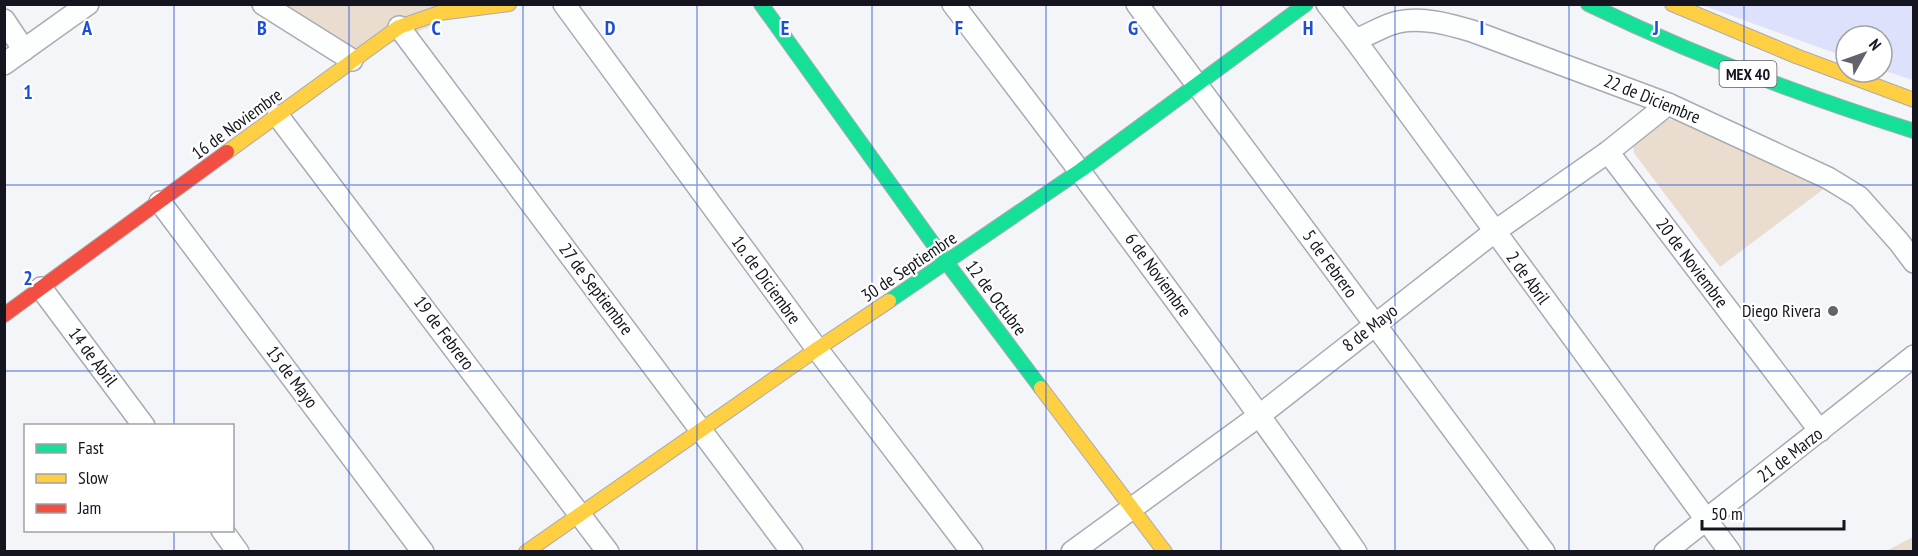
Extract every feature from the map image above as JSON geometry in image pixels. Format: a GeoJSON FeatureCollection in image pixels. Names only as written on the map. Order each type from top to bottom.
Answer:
{"type":"FeatureCollection","features":[{"type":"Feature","properties":{"kind":"main road","name":"16 de Noviembre"},"geometry":{"type":"LineString","coordinates":[[4,315],[399,27],[420,17],[439,12],[509,4]]}},
{"type":"Feature","properties":{"kind":"main road","name":"12 de Octubre"},"geometry":{"type":"LineString","coordinates":[[761,4],[947,263],[1165,552]]}},
{"type":"Feature","properties":{"kind":"main road","name":"30 de Septiembre"},"geometry":{"type":"LineString","coordinates":[[526,552],[817,349],[1081,170],[1306,4]]}},
{"type":"Feature","properties":{"kind":"main road","name":"MEX 40"},"geometry":{"type":"LineString","coordinates":[[1588,4],[1717,63],[1852,112],[1914,131]]}},
{"type":"Feature","properties":{"kind":"main road","name":"MEX 40"},"geometry":{"type":"LineString","coordinates":[[1672,4],[1796,56],[1914,100]]}},
{"type":"Feature","properties":{"kind":"street"},"geometry":{"type":"LineString","coordinates":[[4,64],[87,4]]}},
{"type":"Feature","properties":{"kind":"street"},"geometry":{"type":"LineString","coordinates":[[263,4],[352,60]]}},
{"type":"Feature","properties":{"kind":"street","name":"1o. de Diciembre"},"geometry":{"type":"LineString","coordinates":[[564,4],[817,349],[972,552]]}},
{"type":"Feature","properties":{"kind":"street","name":"6 de Noviembre"},"geometry":{"type":"LineString","coordinates":[[952,4],[1081,170],[1260,415],[1356,552]]}},
{"type":"Feature","properties":{"kind":"street","name":"5 de Febrero"},"geometry":{"type":"LineString","coordinates":[[1137,4],[1544,552]]}},
{"type":"Feature","properties":{"kind":"street","name":"2 de Abril"},"geometry":{"type":"LineString","coordinates":[[1327,4],[1730,552]]}},
{"type":"Feature","properties":{"kind":"street"},"geometry":{"type":"LineString","coordinates":[[4,20],[24,50]]}},
{"type":"Feature","properties":{"kind":"street","name":"22 de Diciembre"},"geometry":{"type":"LineString","coordinates":[[1355,40],[1396,22],[1416,20],[1442,22],[1668,104],[1815,171],[1852,191],[1899,242],[1914,262]]}},
{"type":"Feature","properties":{"kind":"street","name":"27 de Septiembre"},"geometry":{"type":"LineString","coordinates":[[399,27],[792,552]]}},
{"type":"Feature","properties":{"kind":"street","name":"8 de Mayo"},"geometry":{"type":"LineString","coordinates":[[1072,552],[1260,415],[1494,232],[1608,152],[1668,104]]}},
{"type":"Feature","properties":{"kind":"street","name":"19 de Febrero"},"geometry":{"type":"LineString","coordinates":[[278,116],[608,552]]}},
{"type":"Feature","properties":{"kind":"street","name":"20 de Noviembre"},"geometry":{"type":"LineString","coordinates":[[1608,152],[1820,431]]}},
{"type":"Feature","properties":{"kind":"street","name":"15 de Mayo"},"geometry":{"type":"LineString","coordinates":[[160,202],[423,552]]}},
{"type":"Feature","properties":{"kind":"street","name":"14 de Abril"},"geometry":{"type":"LineString","coordinates":[[41,288],[143,424]]}},
{"type":"Feature","properties":{"kind":"street","name":"21 de Marzo"},"geometry":{"type":"LineString","coordinates":[[1665,552],[1914,356]]}},
{"type":"Feature","properties":{"kind":"street"},"geometry":{"type":"LineString","coordinates":[[223,532],[238,552]]}},
{"type":"Feature","properties":{"kind":"shaded area"},"geometry":{"type":"Polygon","coordinates":[[[263,5],[509,5],[475,7],[352,60],[263,5]]]}},
{"type":"Feature","properties":{"kind":"shaded area"},"geometry":{"type":"Polygon","coordinates":[[[1666,119],[1675,120],[1833,182],[1720,267],[1634,153],[1633,144],[1666,119]]]}},
{"type":"Feature","properties":{"kind":"shaded area"},"geometry":{"type":"Polygon","coordinates":[[[1913,537],[1913,551],[1886,551],[1913,537]]]}},
{"type":"Feature","properties":{"kind":"water"},"geometry":{"type":"Polygon","coordinates":[[[1702,5],[1913,5],[1913,80],[1894,74],[1894,24],[1834,24],[1834,53],[1702,5]]]}},
{"type":"Feature","properties":{"kind":"traffic: fast"},"geometry":{"type":"LineString","coordinates":[[761,4],[947,263],[1041,388]]}},
{"type":"Feature","properties":{"kind":"traffic: fast"},"geometry":{"type":"LineString","coordinates":[[889,301],[1081,170],[1306,4]]}},
{"type":"Feature","properties":{"kind":"traffic: fast"},"geometry":{"type":"LineString","coordinates":[[1588,4],[1749,74],[1914,131]]}},
{"type":"Feature","properties":{"kind":"traffic: slow"},"geometry":{"type":"LineString","coordinates":[[227,152],[399,27],[439,13],[509,4]]}},
{"type":"Feature","properties":{"kind":"traffic: slow"},"geometry":{"type":"LineString","coordinates":[[1672,4],[1796,56],[1914,100]]}},
{"type":"Feature","properties":{"kind":"traffic: slow"},"geometry":{"type":"LineString","coordinates":[[526,552],[889,301]]}},
{"type":"Feature","properties":{"kind":"traffic: slow"},"geometry":{"type":"LineString","coordinates":[[1041,388],[1165,552]]}},
{"type":"Feature","properties":{"kind":"traffic: jam"},"geometry":{"type":"LineString","coordinates":[[4,315],[227,152]]}},
{"type":"Feature","properties":{"kind":"place","name":"Diego Rivera"},"geometry":{"type":"Point","coordinates":[1833,311]}}]}
